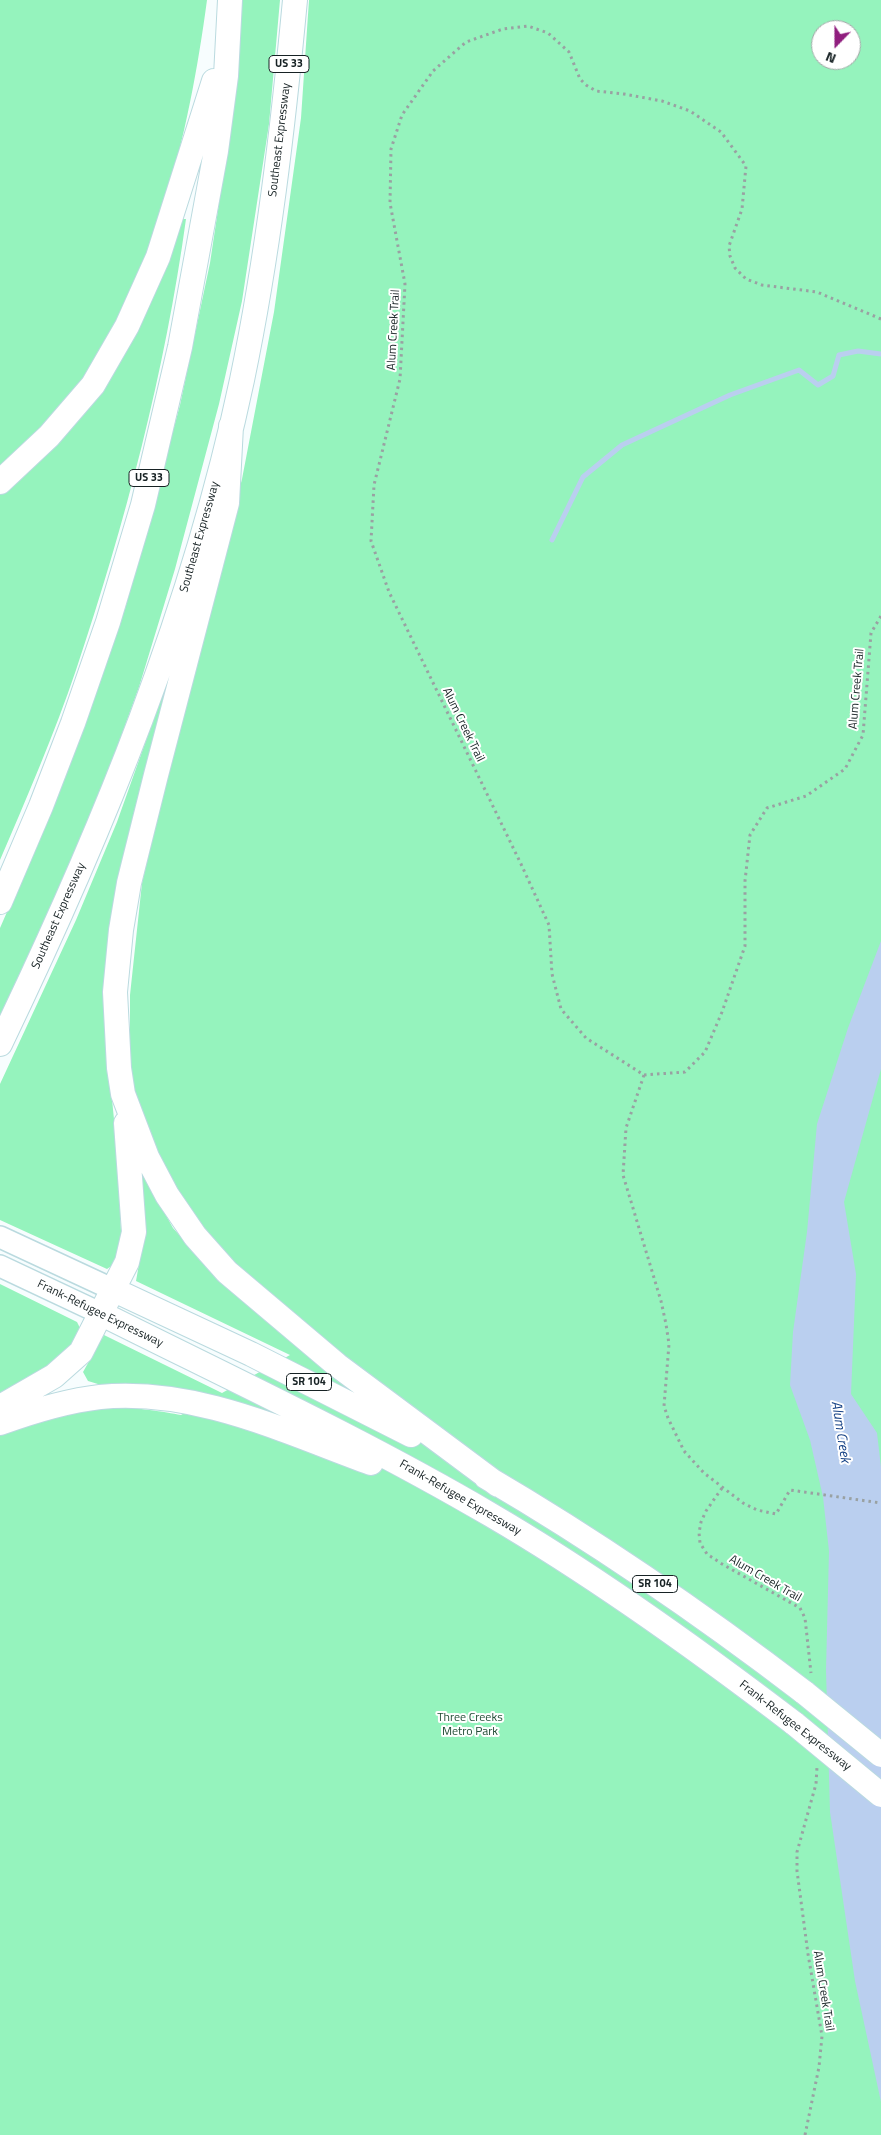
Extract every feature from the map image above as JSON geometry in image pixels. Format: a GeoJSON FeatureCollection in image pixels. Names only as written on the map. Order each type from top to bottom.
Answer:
{"type":"FeatureCollection","features":[{"type":"Feature","properties":{"kind":"highway","name":"US 33"},"geometry":{"type":"LineString","coordinates":[[0,902],[41,806],[73,723],[108,622],[142,505],[180,347],[193,283],[216,151],[226,76],[230,0]]}},
{"type":"Feature","properties":{"kind":"highway","name":"Southeast Expressway"},"geometry":{"type":"LineString","coordinates":[[0,1044],[36,968],[123,769],[169,640],[202,535],[242,380],[263,262],[283,128],[295,0]]}},
{"type":"Feature","properties":{"kind":"highway"},"geometry":{"type":"LineString","coordinates":[[0,482],[49,436],[92,385],[127,326],[158,257],[228,37]]}},
{"type":"Feature","properties":{"kind":"highway"},"geometry":{"type":"LineString","coordinates":[[0,1407],[54,1376],[71,1362],[88,1341],[130,1254],[134,1232],[123,1094],[119,1068],[115,992],[121,930],[129,883],[227,503],[231,426]]}},
{"type":"Feature","properties":{"kind":"highway"},"geometry":{"type":"LineString","coordinates":[[123,1094],[147,1157],[167,1195],[195,1236],[221,1265],[248,1291],[337,1365],[498,1484]]}},
{"type":"Feature","properties":{"kind":"highway","name":"SR 104"},"geometry":{"type":"LineString","coordinates":[[114,1290],[346,1400],[498,1484],[614,1555],[733,1638],[808,1684],[881,1755]]}},
{"type":"Feature","properties":{"kind":"highway","name":"Frank-Refugee Expressway"},"geometry":{"type":"LineString","coordinates":[[102,1314],[386,1456],[454,1494],[599,1582],[724,1669],[795,1724],[881,1795]]}},
{"type":"Feature","properties":{"kind":"highway"},"geometry":{"type":"LineString","coordinates":[[0,1423],[44,1407],[99,1397],[156,1397],[189,1401],[221,1408],[266,1422],[454,1494]]}},
{"type":"Feature","properties":{"kind":"main road","name":"SR 104"},"geometry":{"type":"LineString","coordinates":[[0,1237],[114,1290]]}},
{"type":"Feature","properties":{"kind":"main road","name":"Frank-Refugee Expressway"},"geometry":{"type":"LineString","coordinates":[[0,1266],[102,1314]]}},
{"type":"Feature","properties":{"kind":"path","name":"Alum Creek Trail"},"geometry":{"type":"LineString","coordinates":[[881,319],[817,292],[778,289],[762,286],[746,279],[735,268],[730,256],[729,246],[742,209],[746,166],[722,132],[690,111],[662,101],[596,91],[586,85],[580,78],[569,52],[548,33],[528,26],[503,29],[466,42],[433,71],[402,115],[391,149],[390,203],[405,284],[400,379],[374,485],[371,541],[389,592],[549,925],[552,974],[561,1009],[586,1038],[644,1075],[684,1072],[705,1052],[722,1012],[745,946],[745,881],[750,835],[767,808],[806,796],[845,770],[862,735],[871,633],[881,616]]}},
{"type":"Feature","properties":{"kind":"path"},"geometry":{"type":"LineString","coordinates":[[644,1075],[626,1128],[623,1175],[662,1301],[669,1344],[664,1406],[673,1431],[684,1451],[704,1473],[722,1488],[757,1510],[776,1514],[790,1490],[881,1503]]}},
{"type":"Feature","properties":{"kind":"path","name":"Alum Creek Trail"},"geometry":{"type":"LineString","coordinates":[[722,1488],[706,1511],[701,1522],[700,1543],[707,1554],[722,1564],[800,1608],[805,1618],[808,1684]]}},
{"type":"Feature","properties":{"kind":"path","name":"Alum Creek Trail"},"geometry":{"type":"LineString","coordinates":[[805,2135],[820,2067],[822,2036],[807,1945],[797,1871],[797,1852],[816,1784],[817,1760]]}},
{"type":"Feature","properties":{"kind":"green space"},"geometry":{"type":"Polygon","coordinates":[[[0,0],[207,0],[190,103],[178,154],[164,205],[147,255],[126,303],[102,349],[72,396],[0,469],[0,0]]]}},
{"type":"Feature","properties":{"kind":"green space"},"geometry":{"type":"Polygon","coordinates":[[[241,0],[280,0],[269,124],[242,301],[219,404],[175,569],[139,687],[91,819],[0,1017],[0,928],[58,795],[125,609],[180,405],[210,263],[233,110],[241,0]]]}},
{"type":"Feature","properties":{"kind":"green space","name":"Three Creeks Metro Park"},"geometry":{"type":"Polygon","coordinates":[[[309,0],[881,0],[881,2135],[0,2135],[0,1434],[50,1418],[109,1407],[152,1410],[181,1415],[210,1399],[111,1388],[88,1381],[83,1372],[104,1335],[222,1393],[290,1355],[136,1281],[144,1236],[139,1178],[144,1176],[173,1228],[216,1276],[281,1305],[217,1246],[180,1199],[145,1126],[130,1073],[130,995],[142,883],[242,479],[274,312],[301,118],[309,0]]]}},
{"type":"Feature","properties":{"kind":"green space"},"geometry":{"type":"Polygon","coordinates":[[[180,219],[186,219],[167,333],[142,447],[127,503],[94,615],[68,694],[0,860],[0,493],[58,443],[180,219]]]}},
{"type":"Feature","properties":{"kind":"green space"},"geometry":{"type":"Polygon","coordinates":[[[164,690],[169,691],[106,1038],[117,1150],[122,1251],[117,1262],[107,1269],[0,1220],[0,1084],[76,920],[117,822],[164,690]]]}},
{"type":"Feature","properties":{"kind":"green space"},"geometry":{"type":"Polygon","coordinates":[[[0,1284],[77,1322],[81,1330],[75,1342],[62,1359],[0,1397],[0,1284]]]}},
{"type":"Feature","properties":{"kind":"water","name":"Alum Creek"},"geometry":{"type":"Polygon","coordinates":[[[881,941],[881,1069],[844,1202],[856,1274],[851,1394],[877,1433],[881,1467],[881,2102],[855,1981],[830,1812],[826,1670],[829,1551],[823,1497],[810,1440],[790,1385],[793,1332],[807,1232],[817,1124],[848,1028],[881,941]]]}},
{"type":"Feature","properties":{"kind":"waterway"},"geometry":{"type":"LineString","coordinates":[[552,540],[583,477],[622,445],[730,395],[799,370],[818,385],[833,376],[839,355],[858,351],[881,354]]}}]}
